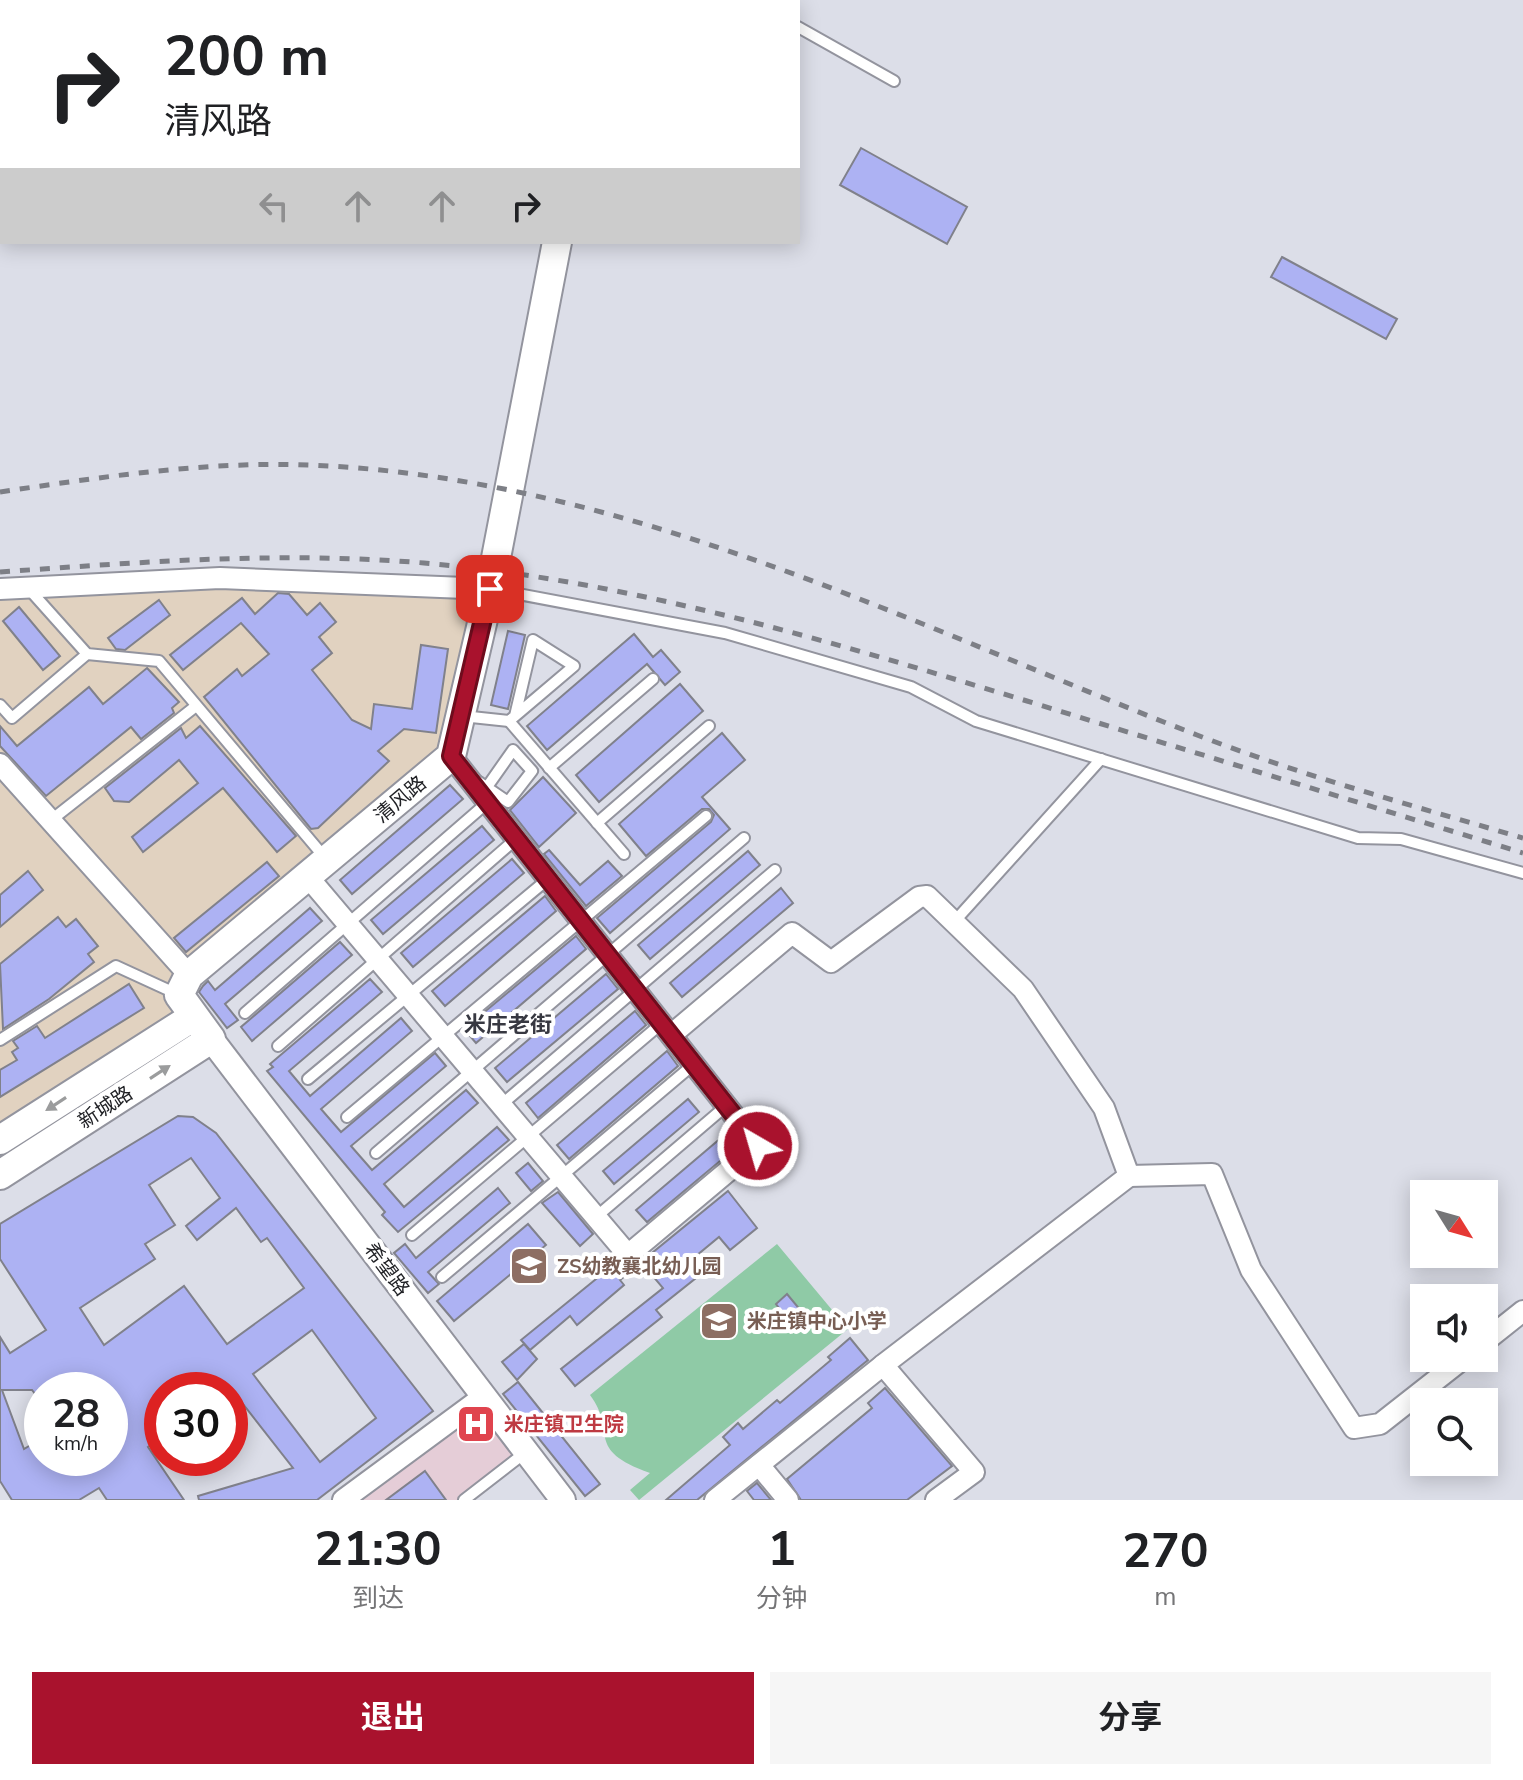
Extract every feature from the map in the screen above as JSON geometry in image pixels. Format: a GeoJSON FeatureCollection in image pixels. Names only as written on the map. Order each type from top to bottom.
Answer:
{"type":"FeatureCollection","features":[{"type":"Feature","properties":{"kind":"main road"},"geometry":{"type":"LineString","coordinates":[[457,764],[460,716],[490,589],[557,244]]}},
{"type":"Feature","properties":{"kind":"main road","name":"清风路"},"geometry":{"type":"LineString","coordinates":[[187,996],[318,869],[457,764]]}},
{"type":"Feature","properties":{"kind":"main road"},"geometry":{"type":"LineString","coordinates":[[187,996],[211,1039]]}},
{"type":"Feature","properties":{"kind":"main road","name":"新城路"},"geometry":{"type":"LineString","coordinates":[[0,1140],[187,996]]}},
{"type":"Feature","properties":{"kind":"main road","name":"新城路"},"geometry":{"type":"LineString","coordinates":[[0,1175],[211,1039]]}},
{"type":"Feature","properties":{"kind":"street"},"geometry":{"type":"LineString","coordinates":[[0,589],[220,578],[490,589]]}},
{"type":"Feature","properties":{"kind":"street"},"geometry":{"type":"LineString","coordinates":[[0,764],[50,821],[187,996]]}},
{"type":"Feature","properties":{"kind":"street"},"geometry":{"type":"LineString","coordinates":[[318,869],[348,924],[628,1255],[758,1146],[516,839],[487,795],[457,764]]}},
{"type":"Feature","properties":{"kind":"street"},"geometry":{"type":"LineString","coordinates":[[666,1029],[792,933],[831,962],[919,897],[927,896],[1023,989],[1104,1108],[1129,1176]]}},
{"type":"Feature","properties":{"kind":"street","name":"希望路"},"geometry":{"type":"LineString","coordinates":[[211,1039],[563,1500]]}},
{"type":"Feature","properties":{"kind":"street"},"geometry":{"type":"LineString","coordinates":[[715,1500],[883,1365],[1129,1176],[1212,1174],[1251,1270],[1354,1428],[1380,1424],[1446,1372]]}},
{"type":"Feature","properties":{"kind":"street"},"geometry":{"type":"LineString","coordinates":[[1498,1331],[1523,1311]]}},
{"type":"Feature","properties":{"kind":"street"},"geometry":{"type":"LineString","coordinates":[[883,1365],[974,1472],[936,1500]]}},
{"type":"Feature","properties":{"kind":"street"},"geometry":{"type":"LineString","coordinates":[[343,1500],[484,1396]]}},
{"type":"Feature","properties":{"kind":"street"},"geometry":{"type":"LineString","coordinates":[[759,1465],[788,1500]]}},
{"type":"Feature","properties":{"kind":"lane"},"geometry":{"type":"LineString","coordinates":[[800,28],[894,81]]}},
{"type":"Feature","properties":{"kind":"lane"},"geometry":{"type":"LineString","coordinates":[[28,587],[87,654],[159,661],[318,869]]}},
{"type":"Feature","properties":{"kind":"lane"},"geometry":{"type":"LineString","coordinates":[[490,589],[658,618],[740,637],[911,687],[976,721],[1358,838],[1401,839],[1523,873]]}},
{"type":"Feature","properties":{"kind":"lane"},"geometry":{"type":"LineString","coordinates":[[460,716],[512,719],[574,666],[533,640],[512,719]]}},
{"type":"Feature","properties":{"kind":"lane"},"geometry":{"type":"LineString","coordinates":[[0,705],[12,718],[87,654]]}},
{"type":"Feature","properties":{"kind":"lane"},"geometry":{"type":"LineString","coordinates":[[549,768],[653,679]]}},
{"type":"Feature","properties":{"kind":"lane"},"geometry":{"type":"LineString","coordinates":[[50,821],[196,706]]}},
{"type":"Feature","properties":{"kind":"lane"},"geometry":{"type":"LineString","coordinates":[[512,719],[549,768],[624,854]]}},
{"type":"Feature","properties":{"kind":"lane"},"geometry":{"type":"LineString","coordinates":[[597,823],[709,726]]}},
{"type":"Feature","properties":{"kind":"lane"},"geometry":{"type":"LineString","coordinates":[[245,1013],[348,924],[487,795],[513,750],[532,771],[508,802],[487,795]]}},
{"type":"Feature","properties":{"kind":"lane"},"geometry":{"type":"LineString","coordinates":[[954,922],[1101,759]]}},
{"type":"Feature","properties":{"kind":"lane"},"geometry":{"type":"LineString","coordinates":[[347,1117],[706,816]]}},
{"type":"Feature","properties":{"kind":"lane"},"geometry":{"type":"LineString","coordinates":[[376,1153],[744,838]]}},
{"type":"Feature","properties":{"kind":"lane"},"geometry":{"type":"LineString","coordinates":[[278,1046],[516,839]]}},
{"type":"Feature","properties":{"kind":"lane"},"geometry":{"type":"LineString","coordinates":[[501,1105],[775,870]]}},
{"type":"Feature","properties":{"kind":"lane"},"geometry":{"type":"LineString","coordinates":[[308,1079],[548,879]]}},
{"type":"Feature","properties":{"kind":"lane"},"geometry":{"type":"LineString","coordinates":[[0,1040],[116,966],[187,996]]}},
{"type":"Feature","properties":{"kind":"lane"},"geometry":{"type":"LineString","coordinates":[[412,1235],[528,1137],[666,1029]]}},
{"type":"Feature","properties":{"kind":"lane"},"geometry":{"type":"LineString","coordinates":[[442,1277],[694,1064]]}},
{"type":"Feature","properties":{"kind":"lane"},"geometry":{"type":"LineString","coordinates":[[596,1217],[726,1106]]}},
{"type":"Feature","properties":{"kind":"lane"},"geometry":{"type":"LineString","coordinates":[[464,1500],[526,1452]]}},
{"type":"Feature","properties":{"kind":"shaded area"},"geometry":{"type":"Polygon","coordinates":[[[0,587],[490,589],[451,756],[179,995],[211,1039],[0,1175],[0,587]]]}},
{"type":"Feature","properties":{"kind":"shaded area","name":"米庄镇卫生院"},"geometry":{"type":"Polygon","coordinates":[[[484,1396],[526,1452],[471,1500],[343,1500],[484,1396]]]}},
{"type":"Feature","properties":{"kind":"green space"},"geometry":{"type":"Polygon","coordinates":[[[777,1244],[848,1329],[639,1500],[630,1490],[650,1473],[629,1464],[609,1448],[602,1419],[590,1395],[777,1244]]]}},
{"type":"Feature","properties":{"kind":"building"},"geometry":{"type":"Polygon","coordinates":[[[861,148],[967,207],[947,244],[840,185],[861,148]]]}},
{"type":"Feature","properties":{"kind":"building"},"geometry":{"type":"Polygon","coordinates":[[[1282,257],[1397,319],[1386,339],[1271,277],[1282,257]]]}},
{"type":"Feature","properties":{"kind":"building"},"geometry":{"type":"Polygon","coordinates":[[[278,593],[289,594],[307,615],[320,603],[336,622],[319,637],[332,653],[312,670],[352,720],[371,729],[374,704],[412,709],[421,645],[448,649],[436,733],[404,729],[378,751],[389,761],[318,828],[311,829],[204,697],[237,669],[242,676],[269,654],[241,623],[183,670],[170,655],[242,598],[255,614],[278,593]]]}},
{"type":"Feature","properties":{"kind":"building"},"geometry":{"type":"Polygon","coordinates":[[[159,600],[170,615],[125,650],[116,649],[108,638],[159,600]]]}},
{"type":"Feature","properties":{"kind":"building"},"geometry":{"type":"Polygon","coordinates":[[[19,607],[60,656],[43,670],[3,621],[19,607]]]}},
{"type":"Feature","properties":{"kind":"building"},"geometry":{"type":"Polygon","coordinates":[[[508,631],[525,635],[508,709],[491,705],[508,631]]]}},
{"type":"Feature","properties":{"kind":"building"},"geometry":{"type":"Polygon","coordinates":[[[634,634],[653,657],[661,650],[680,672],[665,685],[647,664],[547,750],[527,726],[634,634]]]}},
{"type":"Feature","properties":{"kind":"building"},"geometry":{"type":"Polygon","coordinates":[[[147,668],[179,702],[172,708],[174,713],[141,739],[131,727],[46,796],[0,746],[0,726],[17,746],[89,687],[103,704],[147,668]]]}},
{"type":"Feature","properties":{"kind":"building"},"geometry":{"type":"Polygon","coordinates":[[[680,684],[703,711],[599,802],[576,775],[680,684]]]}},
{"type":"Feature","properties":{"kind":"building"},"geometry":{"type":"Polygon","coordinates":[[[200,726],[296,836],[277,852],[223,788],[143,852],[132,837],[198,783],[179,760],[129,802],[114,801],[105,788],[181,728],[186,738],[200,726]]]}},
{"type":"Feature","properties":{"kind":"building"},"geometry":{"type":"Polygon","coordinates":[[[722,733],[745,760],[702,797],[730,829],[610,933],[597,918],[711,822],[714,815],[709,809],[702,809],[646,856],[619,824],[722,733]]]}},
{"type":"Feature","properties":{"kind":"building"},"geometry":{"type":"Polygon","coordinates":[[[543,777],[576,813],[539,847],[510,810],[543,777]]]}},
{"type":"Feature","properties":{"kind":"building"},"geometry":{"type":"Polygon","coordinates":[[[450,785],[463,799],[352,894],[340,880],[450,785]]]}},
{"type":"Feature","properties":{"kind":"building"},"geometry":{"type":"Polygon","coordinates":[[[482,826],[494,840],[383,934],[371,920],[482,826]]]}},
{"type":"Feature","properties":{"kind":"building"},"geometry":{"type":"Polygon","coordinates":[[[549,850],[580,885],[608,861],[622,876],[586,906],[544,854],[549,850]]]}},
{"type":"Feature","properties":{"kind":"building"},"geometry":{"type":"Polygon","coordinates":[[[748,851],[760,865],[650,959],[638,945],[748,851]]]}},
{"type":"Feature","properties":{"kind":"building"},"geometry":{"type":"Polygon","coordinates":[[[512,859],[524,873],[413,967],[401,953],[512,859]]]}},
{"type":"Feature","properties":{"kind":"building"},"geometry":{"type":"Polygon","coordinates":[[[267,862],[279,876],[186,952],[174,938],[267,862]]]}},
{"type":"Feature","properties":{"kind":"building"},"geometry":{"type":"Polygon","coordinates":[[[28,871],[43,890],[0,927],[0,895],[28,871]]]}},
{"type":"Feature","properties":{"kind":"building"},"geometry":{"type":"Polygon","coordinates":[[[781,888],[793,903],[682,997],[670,983],[781,888]]]}},
{"type":"Feature","properties":{"kind":"building"},"geometry":{"type":"Polygon","coordinates":[[[545,896],[556,911],[445,1006],[432,991],[545,896]]]}},
{"type":"Feature","properties":{"kind":"building"},"geometry":{"type":"Polygon","coordinates":[[[310,908],[322,921],[225,1004],[238,1020],[227,1028],[199,992],[203,986],[208,981],[215,990],[310,908]]]}},
{"type":"Feature","properties":{"kind":"building"},"geometry":{"type":"Polygon","coordinates":[[[58,917],[66,927],[76,919],[98,946],[88,954],[94,962],[49,999],[3,1029],[0,964],[58,917]]]}},
{"type":"Feature","properties":{"kind":"building"},"geometry":{"type":"Polygon","coordinates":[[[576,936],[586,949],[476,1043],[464,1029],[576,936]]]}},
{"type":"Feature","properties":{"kind":"building"},"geometry":{"type":"Polygon","coordinates":[[[340,942],[352,955],[252,1041],[241,1027],[340,942]]]}},
{"type":"Feature","properties":{"kind":"building"},"geometry":{"type":"Polygon","coordinates":[[[606,974],[618,989],[507,1082],[495,1068],[606,974]]]}},
{"type":"Feature","properties":{"kind":"building"},"geometry":{"type":"Polygon","coordinates":[[[370,979],[382,992],[289,1071],[310,1096],[401,1018],[412,1031],[321,1109],[341,1132],[435,1053],[446,1066],[351,1146],[372,1170],[466,1090],[478,1103],[384,1184],[404,1207],[497,1127],[509,1140],[398,1232],[382,1215],[385,1212],[267,1071],[273,1067],[270,1064],[370,979]]]}},
{"type":"Feature","properties":{"kind":"building"},"geometry":{"type":"Polygon","coordinates":[[[129,984],[144,1008],[0,1097],[0,1070],[17,1060],[12,1052],[18,1048],[13,1041],[37,1026],[45,1038],[129,984]]]}},
{"type":"Feature","properties":{"kind":"building"},"geometry":{"type":"Polygon","coordinates":[[[635,1011],[646,1025],[538,1118],[526,1103],[635,1011]]]}},
{"type":"Feature","properties":{"kind":"building"},"geometry":{"type":"Polygon","coordinates":[[[667,1051],[678,1066],[569,1159],[557,1145],[667,1051]]]}},
{"type":"Feature","properties":{"kind":"building"},"geometry":{"type":"Polygon","coordinates":[[[688,1099],[699,1112],[614,1184],[603,1171],[688,1099]]]}},
{"type":"Feature","properties":{"kind":"building"},"geometry":{"type":"Polygon","coordinates":[[[178,1116],[193,1117],[216,1133],[433,1411],[317,1500],[199,1500],[198,1496],[293,1468],[248,1410],[248,1372],[144,1372],[144,1476],[168,1476],[184,1500],[107,1500],[99,1488],[79,1500],[12,1500],[0,1481],[0,1337],[10,1353],[46,1330],[0,1259],[0,1224],[178,1116]],[[191,1158],[149,1185],[175,1225],[145,1244],[155,1259],[80,1308],[104,1345],[184,1286],[227,1344],[304,1288],[267,1238],[261,1242],[236,1208],[197,1240],[186,1226],[220,1198],[191,1158]],[[312,1330],[253,1374],[320,1462],[376,1418],[312,1330]]]}},
{"type":"Feature","properties":{"kind":"building"},"geometry":{"type":"Polygon","coordinates":[[[721,1138],[732,1151],[647,1222],[636,1210],[721,1138]]]}},
{"type":"Feature","properties":{"kind":"building"},"geometry":{"type":"Polygon","coordinates":[[[528,1163],[543,1181],[531,1191],[516,1173],[528,1163]]]}},
{"type":"Feature","properties":{"kind":"building"},"geometry":{"type":"Polygon","coordinates":[[[498,1188],[510,1203],[428,1272],[439,1284],[428,1293],[394,1253],[405,1244],[416,1258],[498,1188]]]}},
{"type":"Feature","properties":{"kind":"building"},"geometry":{"type":"Polygon","coordinates":[[[728,1191],[757,1228],[730,1250],[719,1237],[690,1261],[701,1274],[656,1310],[662,1317],[575,1386],[561,1369],[663,1288],[641,1262],[728,1191]]]}},
{"type":"Feature","properties":{"kind":"building"},"geometry":{"type":"Polygon","coordinates":[[[558,1192],[593,1234],[580,1246],[542,1203],[558,1192]]]}},
{"type":"Feature","properties":{"kind":"building"},"geometry":{"type":"Polygon","coordinates":[[[528,1224],[546,1245],[454,1321],[437,1301],[528,1224]]]}},
{"type":"Feature","properties":{"kind":"building"},"geometry":{"type":"Polygon","coordinates":[[[617,1262],[633,1270],[620,1280],[624,1285],[577,1325],[570,1316],[530,1350],[521,1340],[617,1262]]]}},
{"type":"Feature","properties":{"kind":"building"},"geometry":{"type":"Polygon","coordinates":[[[787,1294],[802,1312],[790,1322],[776,1304],[787,1294]]]}},
{"type":"Feature","properties":{"kind":"building"},"geometry":{"type":"Polygon","coordinates":[[[850,1338],[868,1360],[697,1500],[666,1500],[730,1445],[723,1437],[738,1423],[743,1429],[777,1400],[780,1403],[831,1360],[828,1357],[850,1338]]]}},
{"type":"Feature","properties":{"kind":"building"},"geometry":{"type":"Polygon","coordinates":[[[524,1344],[537,1359],[517,1380],[502,1362],[524,1344]]]}},
{"type":"Feature","properties":{"kind":"building"},"geometry":{"type":"Polygon","coordinates":[[[518,1382],[600,1484],[585,1496],[503,1394],[518,1382]]]}},
{"type":"Feature","properties":{"kind":"building"},"geometry":{"type":"Polygon","coordinates":[[[885,1388],[952,1466],[907,1500],[801,1500],[787,1479],[872,1408],[868,1403],[885,1388]]]}},
{"type":"Feature","properties":{"kind":"building"},"geometry":{"type":"Polygon","coordinates":[[[425,1471],[446,1500],[386,1500],[425,1471]]]}},
{"type":"Feature","properties":{"kind":"building"},"geometry":{"type":"Polygon","coordinates":[[[757,1483],[771,1500],[754,1500],[747,1491],[757,1483]]]}},
{"type":"Feature","properties":{"kind":"railway"},"geometry":{"type":"LineString","coordinates":[[0,492],[154,471],[270,464],[425,475],[539,497],[652,526],[763,563],[1237,750],[1523,838]]}},
{"type":"Feature","properties":{"kind":"railway"},"geometry":{"type":"LineString","coordinates":[[0,572],[159,562],[318,558],[424,563],[578,584],[729,616],[878,657],[1523,853]]}},
{"type":"Feature","properties":{"kind":"place","name":"ZS幼教襄北幼儿园"},"geometry":{"type":"Point","coordinates":[529,1266]}},
{"type":"Feature","properties":{"kind":"place","name":"米庄镇中心小学"},"geometry":{"type":"Point","coordinates":[719,1321]}},
{"type":"Feature","properties":{"kind":"place","name":"米庄镇卫生院"},"geometry":{"type":"Point","coordinates":[476,1424]}},
{"type":"Feature","properties":{"kind":"district","name":"米庄老街"},"geometry":{"type":"Point","coordinates":[508,1024]}},
{"type":"Feature","properties":{"kind":"route"},"geometry":{"type":"LineString","coordinates":[[490,589],[451,756],[758,1146]]}}]}
